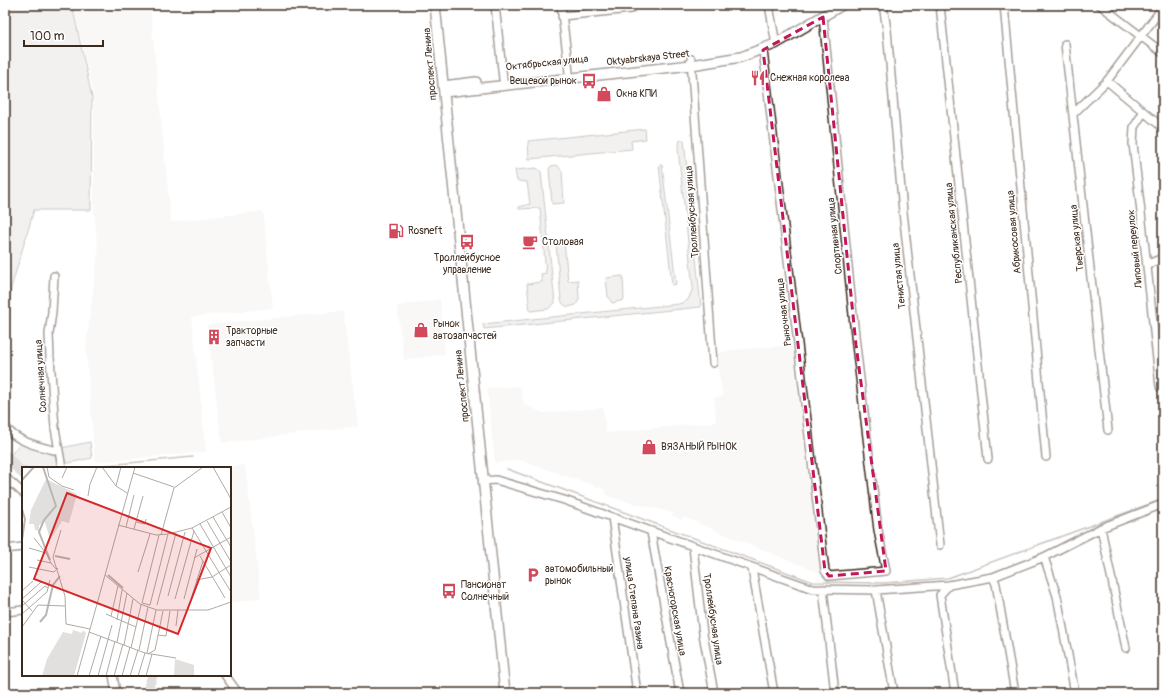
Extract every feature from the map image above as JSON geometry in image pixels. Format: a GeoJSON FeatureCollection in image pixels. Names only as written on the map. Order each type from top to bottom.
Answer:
{"type":"FeatureCollection","features":[{"type":"Feature","properties":{"kind":"main road","name":"проспект Ленина"},"geometry":{"type":"LineString","coordinates":[[436,5],[443,89],[505,693]]}},
{"type":"Feature","properties":{"kind":"main road","name":"Октябрьская улица"},"geometry":{"type":"LineString","coordinates":[[443,89],[569,72],[691,62],[738,53],[775,39],[832,5]]}},
{"type":"Feature","properties":{"kind":"main road","name":"Oktyabrskaya Street"},"geometry":{"type":"LineString","coordinates":[[443,89],[493,86],[503,82],[741,57],[763,50],[842,5]]}},
{"type":"Feature","properties":{"kind":"street"},"geometry":{"type":"LineString","coordinates":[[495,5],[503,82]]}},
{"type":"Feature","properties":{"kind":"street"},"geometry":{"type":"LineString","coordinates":[[561,5],[569,72]]}},
{"type":"Feature","properties":{"kind":"street"},"geometry":{"type":"LineString","coordinates":[[590,5],[590,13]]}},
{"type":"Feature","properties":{"kind":"street"},"geometry":{"type":"LineString","coordinates":[[562,16],[631,9],[631,5]]}},
{"type":"Feature","properties":{"kind":"street"},"geometry":{"type":"LineString","coordinates":[[769,5],[775,39]]}},
{"type":"Feature","properties":{"kind":"street","name":"Тенистая улица"},"geometry":{"type":"LineString","coordinates":[[883,5],[887,30],[903,212],[923,407],[940,546]]}},
{"type":"Feature","properties":{"kind":"street","name":"Республиканская улица"},"geometry":{"type":"LineString","coordinates":[[940,5],[988,459]]}},
{"type":"Feature","properties":{"kind":"street","name":"Абрикосовая улица"},"geometry":{"type":"LineString","coordinates":[[1004,5],[1046,457]]}},
{"type":"Feature","properties":{"kind":"street"},"geometry":{"type":"LineString","coordinates":[[1100,5],[1163,53]]}},
{"type":"Feature","properties":{"kind":"street"},"geometry":{"type":"LineString","coordinates":[[1073,114],[1107,81],[1142,37],[1163,7]]}},
{"type":"Feature","properties":{"kind":"street","name":"Спортивная улица"},"geometry":{"type":"LineString","coordinates":[[823,17],[868,452],[878,530],[886,571],[829,576],[824,572]]}},
{"type":"Feature","properties":{"kind":"street","name":"Тверская улица"},"geometry":{"type":"LineString","coordinates":[[1065,44],[1108,430]]}},
{"type":"Feature","properties":{"kind":"street","name":"Рыночная улица"},"geometry":{"type":"LineString","coordinates":[[763,50],[824,572]]}},
{"type":"Feature","properties":{"kind":"street","name":"Троллейбусная улица"},"geometry":{"type":"LineString","coordinates":[[691,62],[714,363]]}},
{"type":"Feature","properties":{"kind":"street"},"geometry":{"type":"LineString","coordinates":[[1107,81],[1163,128]]}},
{"type":"Feature","properties":{"kind":"street","name":"Липовый переулок"},"geometry":{"type":"LineString","coordinates":[[1143,112],[1134,127],[1133,144],[1148,264],[1151,313],[1160,387]]}},
{"type":"Feature","properties":{"kind":"street"},"geometry":{"type":"LineString","coordinates":[[1148,264],[1163,258]]}},
{"type":"Feature","properties":{"kind":"street","name":"Солнечная улица"},"geometry":{"type":"LineString","coordinates":[[54,276],[49,334],[58,451],[62,467]]}},
{"type":"Feature","properties":{"kind":"street"},"geometry":{"type":"LineString","coordinates":[[5,426],[12,434],[28,442],[58,451]]}},
{"type":"Feature","properties":{"kind":"street"},"geometry":{"type":"LineString","coordinates":[[5,477],[22,492]]}},
{"type":"Feature","properties":{"kind":"street"},"geometry":{"type":"LineString","coordinates":[[483,481],[496,480],[564,500],[752,569],[813,589],[876,590],[949,585],[993,577],[1044,557],[1101,528],[1163,504]]}},
{"type":"Feature","properties":{"kind":"street"},"geometry":{"type":"LineString","coordinates":[[5,485],[13,484]]}},
{"type":"Feature","properties":{"kind":"street","name":"улица Степана Разина"},"geometry":{"type":"LineString","coordinates":[[612,517],[637,693]]}},
{"type":"Feature","properties":{"kind":"street"},"geometry":{"type":"LineString","coordinates":[[1101,528],[1126,648]]}},
{"type":"Feature","properties":{"kind":"street","name":"Красногорская улица"},"geometry":{"type":"LineString","coordinates":[[651,532],[680,693]]}},
{"type":"Feature","properties":{"kind":"street"},"geometry":{"type":"LineString","coordinates":[[5,549],[22,546]]}},
{"type":"Feature","properties":{"kind":"street","name":"Троллейбусная улица"},"geometry":{"type":"LineString","coordinates":[[693,547],[703,634],[714,693]]}},
{"type":"Feature","properties":{"kind":"street"},"geometry":{"type":"LineString","coordinates":[[1044,557],[1057,596],[1075,693]]}},
{"type":"Feature","properties":{"kind":"street"},"geometry":{"type":"LineString","coordinates":[[752,569],[774,693]]}},
{"type":"Feature","properties":{"kind":"street"},"geometry":{"type":"LineString","coordinates":[[993,577],[996,584],[1015,693]]}},
{"type":"Feature","properties":{"kind":"street"},"geometry":{"type":"LineString","coordinates":[[949,585],[940,595],[955,693]]}},
{"type":"Feature","properties":{"kind":"street"},"geometry":{"type":"LineString","coordinates":[[824,589],[835,693]]}},
{"type":"Feature","properties":{"kind":"street"},"geometry":{"type":"LineString","coordinates":[[876,590],[894,693]]}},
{"type":"Feature","properties":{"kind":"street"},"geometry":{"type":"LineString","coordinates":[[5,612],[22,610]]}},
{"type":"Feature","properties":{"kind":"street"},"geometry":{"type":"LineString","coordinates":[[113,676],[116,693]]}},
{"type":"Feature","properties":{"kind":"street"},"geometry":{"type":"LineString","coordinates":[[226,676],[238,693]]}},
{"type":"Feature","properties":{"kind":"highlighted area"},"geometry":{"type":"Polygon","coordinates":[[[823,17],[856,345],[886,571],[829,576],[825,571],[763,50],[823,17]]]}},
{"type":"Feature","properties":{"kind":"shaded area"},"geometry":{"type":"Polygon","coordinates":[[[5,5],[72,5],[92,97],[91,210],[34,210],[11,288],[7,355],[5,355],[5,5]]]}},
{"type":"Feature","properties":{"kind":"shaded area"},"geometry":{"type":"Polygon","coordinates":[[[73,5],[150,5],[171,222],[263,211],[273,308],[192,317],[206,452],[95,462],[86,347],[98,251],[94,210],[94,96],[73,5]]]}},
{"type":"Feature","properties":{"kind":"shaded area"},"geometry":{"type":"Polygon","coordinates":[[[645,129],[646,139],[631,141],[632,149],[529,159],[528,141],[645,129]]]}},
{"type":"Feature","properties":{"kind":"shaded area"},"geometry":{"type":"Polygon","coordinates":[[[680,140],[684,140],[701,307],[484,329],[483,324],[679,304],[688,300],[693,288],[678,149],[680,140]]]}},
{"type":"Feature","properties":{"kind":"shaded area"},"geometry":{"type":"Polygon","coordinates":[[[557,165],[562,171],[564,203],[552,204],[549,169],[551,166],[557,165]]]}},
{"type":"Feature","properties":{"kind":"shaded area"},"geometry":{"type":"Polygon","coordinates":[[[659,165],[662,165],[676,284],[672,285],[659,165]]]}},
{"type":"Feature","properties":{"kind":"shaded area"},"geometry":{"type":"Polygon","coordinates":[[[537,168],[541,172],[555,303],[548,309],[530,311],[527,284],[542,282],[541,274],[546,273],[540,208],[519,209],[519,207],[530,204],[527,182],[517,181],[515,170],[537,168]]]}},
{"type":"Feature","properties":{"kind":"shaded area"},"geometry":{"type":"Polygon","coordinates":[[[564,242],[568,281],[578,280],[579,299],[576,305],[568,307],[563,304],[561,300],[556,243],[564,242]]]}},
{"type":"Feature","properties":{"kind":"shaded area"},"geometry":{"type":"Polygon","coordinates":[[[623,276],[624,300],[612,303],[608,296],[606,278],[623,276]]]}},
{"type":"Feature","properties":{"kind":"shaded area","name":"Рынок автозапчастей"},"geometry":{"type":"Polygon","coordinates":[[[440,299],[445,354],[404,360],[397,306],[440,299]]]}},
{"type":"Feature","properties":{"kind":"shaded area"},"geometry":{"type":"Polygon","coordinates":[[[343,311],[358,426],[222,443],[207,325],[343,311]]]}},
{"type":"Feature","properties":{"kind":"shaded area","name":"ВЯЗАНЫЙ РЫНОК"},"geometry":{"type":"Polygon","coordinates":[[[792,345],[819,570],[817,572],[683,517],[682,520],[672,516],[673,513],[613,498],[607,495],[604,489],[520,460],[495,463],[487,388],[520,386],[524,404],[543,413],[603,408],[606,433],[716,422],[714,398],[723,396],[715,354],[733,350],[792,345]]]}},
{"type":"Feature","properties":{"kind":"shaded area"},"geometry":{"type":"Polygon","coordinates":[[[21,442],[57,453],[60,467],[22,467],[22,472],[9,457],[21,442]]]}},
{"type":"Feature","properties":{"kind":"shaded area"},"geometry":{"type":"Polygon","coordinates":[[[90,442],[92,458],[64,464],[61,448],[90,442]]]}},
{"type":"Feature","properties":{"kind":"shaded area"},"geometry":{"type":"Polygon","coordinates":[[[245,465],[261,598],[231,603],[231,467],[224,467],[245,465]]]}},
{"type":"Feature","properties":{"kind":"waterway"},"geometry":{"type":"LineString","coordinates":[[5,455],[22,473]]}},
{"type":"Feature","properties":{"kind":"waterway"},"geometry":{"type":"LineString","coordinates":[[103,467],[107,465],[193,457]]}},
{"type":"Feature","properties":{"kind":"waterway"},"geometry":{"type":"LineString","coordinates":[[507,469],[813,582],[884,583],[948,578],[1163,499]]}},
{"type":"Feature","properties":{"kind":"waterway"},"geometry":{"type":"LineString","coordinates":[[150,693],[149,685],[153,676]]}},
{"type":"Feature","properties":{"kind":"place","name":"Снежная королева"},"geometry":{"type":"Point","coordinates":[758,78]}},
{"type":"Feature","properties":{"kind":"place","name":"Вещевой рынок"},"geometry":{"type":"Point","coordinates":[589,81]}},
{"type":"Feature","properties":{"kind":"place","name":"Окна КПИ"},"geometry":{"type":"Point","coordinates":[604,94]}},
{"type":"Feature","properties":{"kind":"place","name":"Rosneft"},"geometry":{"type":"Point","coordinates":[396,231]}},
{"type":"Feature","properties":{"kind":"place","name":"Троллейбусное управление"},"geometry":{"type":"Point","coordinates":[467,242]}},
{"type":"Feature","properties":{"kind":"place","name":"Столовая"},"geometry":{"type":"Point","coordinates":[530,242]}},
{"type":"Feature","properties":{"kind":"place","name":"Рынок автозапчастей"},"geometry":{"type":"Point","coordinates":[421,330]}},
{"type":"Feature","properties":{"kind":"place","name":"Тракторные запчасти"},"geometry":{"type":"Point","coordinates":[214,337]}},
{"type":"Feature","properties":{"kind":"place","name":"ВЯЗАНЫЙ РЫНОК"},"geometry":{"type":"Point","coordinates":[649,447]}},
{"type":"Feature","properties":{"kind":"place","name":"автомобильный рынок"},"geometry":{"type":"Point","coordinates":[533,575]}},
{"type":"Feature","properties":{"kind":"place","name":"Пансионат Солнечный"},"geometry":{"type":"Point","coordinates":[449,591]}}]}
